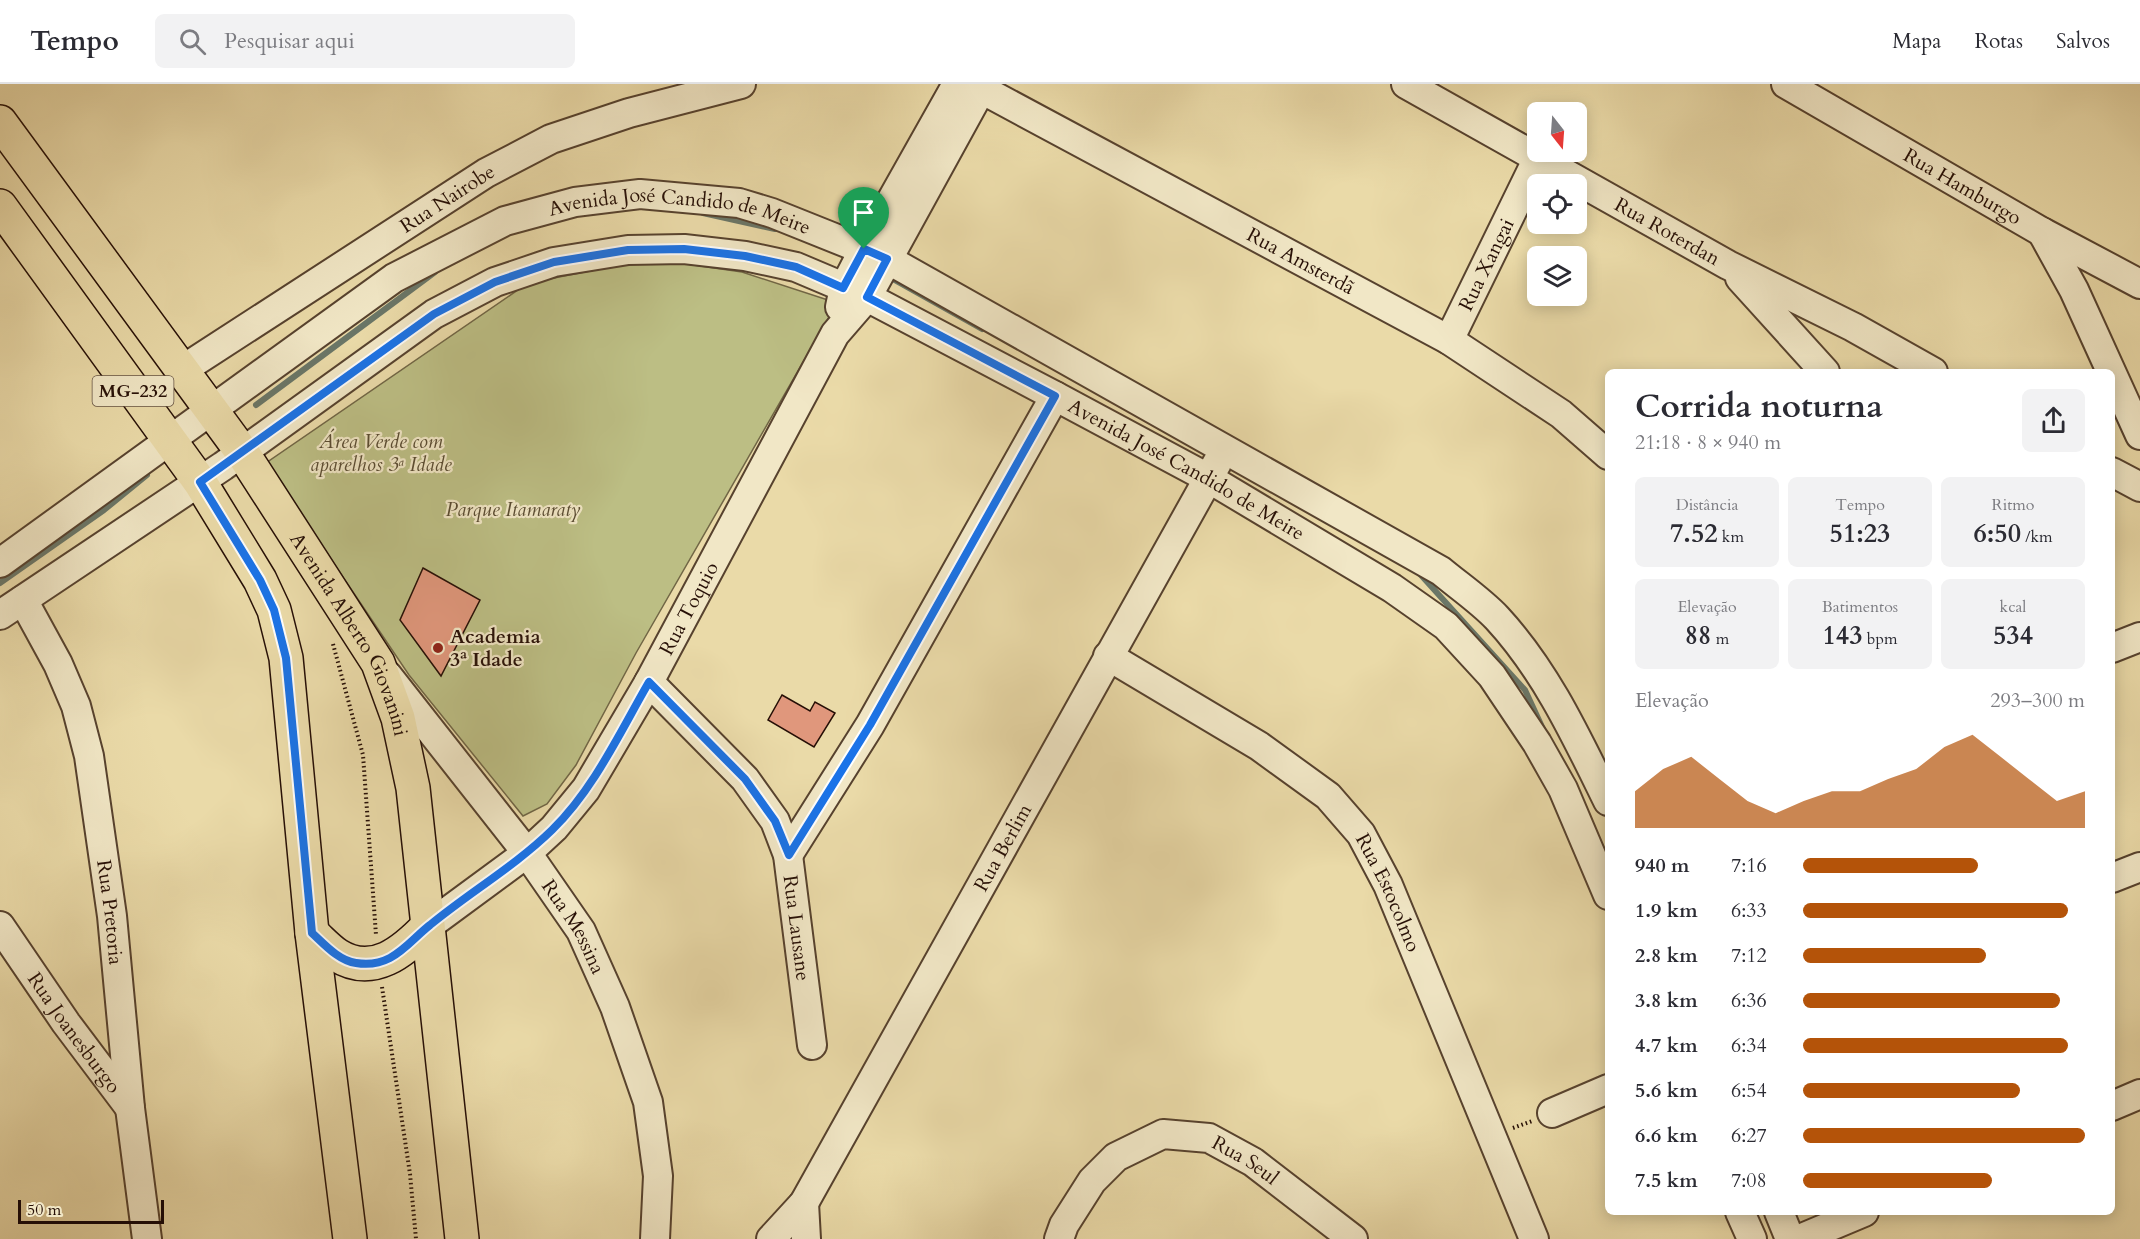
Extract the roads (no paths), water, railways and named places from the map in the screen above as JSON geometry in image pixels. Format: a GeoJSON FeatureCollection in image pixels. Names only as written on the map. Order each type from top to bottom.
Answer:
{"type":"FeatureCollection","features":[{"type":"Feature","properties":{"kind":"main road","name":"Avenida Alberto Giovanini"},"geometry":{"type":"LineString","coordinates":[[0,122],[242,452],[378,663],[398,718],[413,788],[462,1239]]}},
{"type":"Feature","properties":{"kind":"main road","name":"MG-232"},"geometry":{"type":"LineString","coordinates":[[0,206],[200,482],[260,580],[274,610],[286,658],[312,933],[350,1239]]}},
{"type":"Feature","properties":{"kind":"main road"},"geometry":{"type":"LineString","coordinates":[[312,933],[337,955],[356,963],[378,962],[404,950],[428,926]]}},
{"type":"Feature","properties":{"kind":"street","name":"Rua Nairobe"},"geometry":{"type":"LineString","coordinates":[[182,370],[476,179],[551,139],[629,113],[741,84]]}},
{"type":"Feature","properties":{"kind":"street","name":"Rua Roterdan"},"geometry":{"type":"LineString","coordinates":[[1406,84],[1527,152]]}},
{"type":"Feature","properties":{"kind":"street","name":"Rua Hamburgo"},"geometry":{"type":"LineString","coordinates":[[1786,84],[2042,232],[2140,284]]}},
{"type":"Feature","properties":{"kind":"street","name":"Rua Toquio"},"geometry":{"type":"LineString","coordinates":[[428,926],[527,853],[554,828],[586,789],[649,682],[835,334],[875,254],[974,86]]}},
{"type":"Feature","properties":{"kind":"street","name":"Rua Amsterdã"},"geometry":{"type":"LineString","coordinates":[[974,86],[1449,340],[1561,414],[1605,452]]}},
{"type":"Feature","properties":{"kind":"street","name":"Rua Xangai"},"geometry":{"type":"LineString","coordinates":[[1449,340],[1536,162]]}},
{"type":"Feature","properties":{"kind":"street","name":"Rua Roterdan"},"geometry":{"type":"LineString","coordinates":[[1545,162],[1728,265],[1853,327],[1929,369]]}},
{"type":"Feature","properties":{"kind":"street","name":"Avenida José Candido de Meire"},"geometry":{"type":"LineString","coordinates":[[0,563],[213,412],[394,278],[505,221],[575,202],[640,194],[738,203],[772,213],[875,254],[1216,464],[1446,626],[1492,676],[1537,743],[1563,789],[1605,889]]}},
{"type":"Feature","properties":{"kind":"street"},"geometry":{"type":"LineString","coordinates":[[2042,232],[2079,300],[2110,369]]}},
{"type":"Feature","properties":{"kind":"street","name":"Avenida José Candido de Meire"},"geometry":{"type":"LineString","coordinates":[[0,615],[200,482],[434,314],[495,282],[554,262],[628,250],[684,249],[745,256],[796,267],[855,292],[1055,396],[1216,464],[1441,571],[1496,617],[1537,666],[1571,726],[1605,795]]}},
{"type":"Feature","properties":{"kind":"street"},"geometry":{"type":"LineString","coordinates":[[1728,265],[1822,369]]}},
{"type":"Feature","properties":{"kind":"street"},"geometry":{"type":"LineString","coordinates":[[2115,380],[2140,435]]}},
{"type":"Feature","properties":{"kind":"street"},"geometry":{"type":"LineString","coordinates":[[789,855],[870,725],[1055,396]]}},
{"type":"Feature","properties":{"kind":"street","name":"Rua Berlim"},"geometry":{"type":"LineString","coordinates":[[771,1239],[804,1203],[1216,464]]}},
{"type":"Feature","properties":{"kind":"street"},"geometry":{"type":"LineString","coordinates":[[2115,474],[2140,487]]}},
{"type":"Feature","properties":{"kind":"street","name":"Rua Pretoria"},"geometry":{"type":"LineString","coordinates":[[23,600],[58,664],[76,706],[89,756],[112,916],[130,1108],[147,1239]]}},
{"type":"Feature","properties":{"kind":"street"},"geometry":{"type":"LineString","coordinates":[[2115,647],[2140,637]]}},
{"type":"Feature","properties":{"kind":"street","name":"Rua Estocolmo"},"geometry":{"type":"LineString","coordinates":[[1108,656],[1259,746],[1328,796],[1361,834],[1388,885],[1534,1239]]}},
{"type":"Feature","properties":{"kind":"street","name":"Rua Messina"},"geometry":{"type":"LineString","coordinates":[[378,663],[527,853],[581,932],[615,1007],[648,1102],[658,1176],[655,1239]]}},
{"type":"Feature","properties":{"kind":"street","name":"Rua Lausane"},"geometry":{"type":"LineString","coordinates":[[649,682],[745,779],[775,821],[789,855],[812,1045]]}},
{"type":"Feature","properties":{"kind":"street"},"geometry":{"type":"LineString","coordinates":[[2115,877],[2140,867]]}},
{"type":"Feature","properties":{"kind":"street","name":"Rua Joanesburgo"},"geometry":{"type":"LineString","coordinates":[[0,926],[66,1023],[130,1108]]}},
{"type":"Feature","properties":{"kind":"street"},"geometry":{"type":"LineString","coordinates":[[1552,1113],[1605,1090]]}},
{"type":"Feature","properties":{"kind":"street"},"geometry":{"type":"LineString","coordinates":[[2115,1105],[2140,1094]]}},
{"type":"Feature","properties":{"kind":"street","name":"Rua Seul"},"geometry":{"type":"LineString","coordinates":[[1059,1239],[1064,1225],[1092,1181],[1116,1157],[1163,1134],[1209,1138],[1253,1162],[1353,1239]]}},
{"type":"Feature","properties":{"kind":"street"},"geometry":{"type":"LineString","coordinates":[[804,1203],[806,1239]]}},
{"type":"Feature","properties":{"kind":"street"},"geometry":{"type":"LineString","coordinates":[[1741,1215],[1752,1239]]}},
{"type":"Feature","properties":{"kind":"street"},"geometry":{"type":"LineString","coordinates":[[1780,1215],[1790,1239]]}},
{"type":"Feature","properties":{"kind":"street"},"geometry":{"type":"LineString","coordinates":[[1800,1239],[1856,1215]]}},
{"type":"Feature","properties":{"kind":"waterway"},"geometry":{"type":"LineString","coordinates":[[703,213],[775,229]]}},
{"type":"Feature","properties":{"kind":"waterway"},"geometry":{"type":"LineString","coordinates":[[256,405],[435,272]]}},
{"type":"Feature","properties":{"kind":"waterway"},"geometry":{"type":"LineString","coordinates":[[891,278],[982,329]]}},
{"type":"Feature","properties":{"kind":"waterway"},"geometry":{"type":"LineString","coordinates":[[0,583],[104,510],[147,475]]}},
{"type":"Feature","properties":{"kind":"waterway"},"geometry":{"type":"LineString","coordinates":[[1420,574],[1525,690],[1543,729]]}},
{"type":"Feature","properties":{"kind":"place","name":"Academia 3ª Idade"},"geometry":{"type":"Point","coordinates":[438,648]}},
{"type":"Feature","properties":{"kind":"park label","name":"Área Verde com aparelhos 3ª Idade"},"geometry":{"type":"Point","coordinates":[381,452]}},
{"type":"Feature","properties":{"kind":"park label","name":"Parque Itamaraty"},"geometry":{"type":"Point","coordinates":[513,509]}}]}
